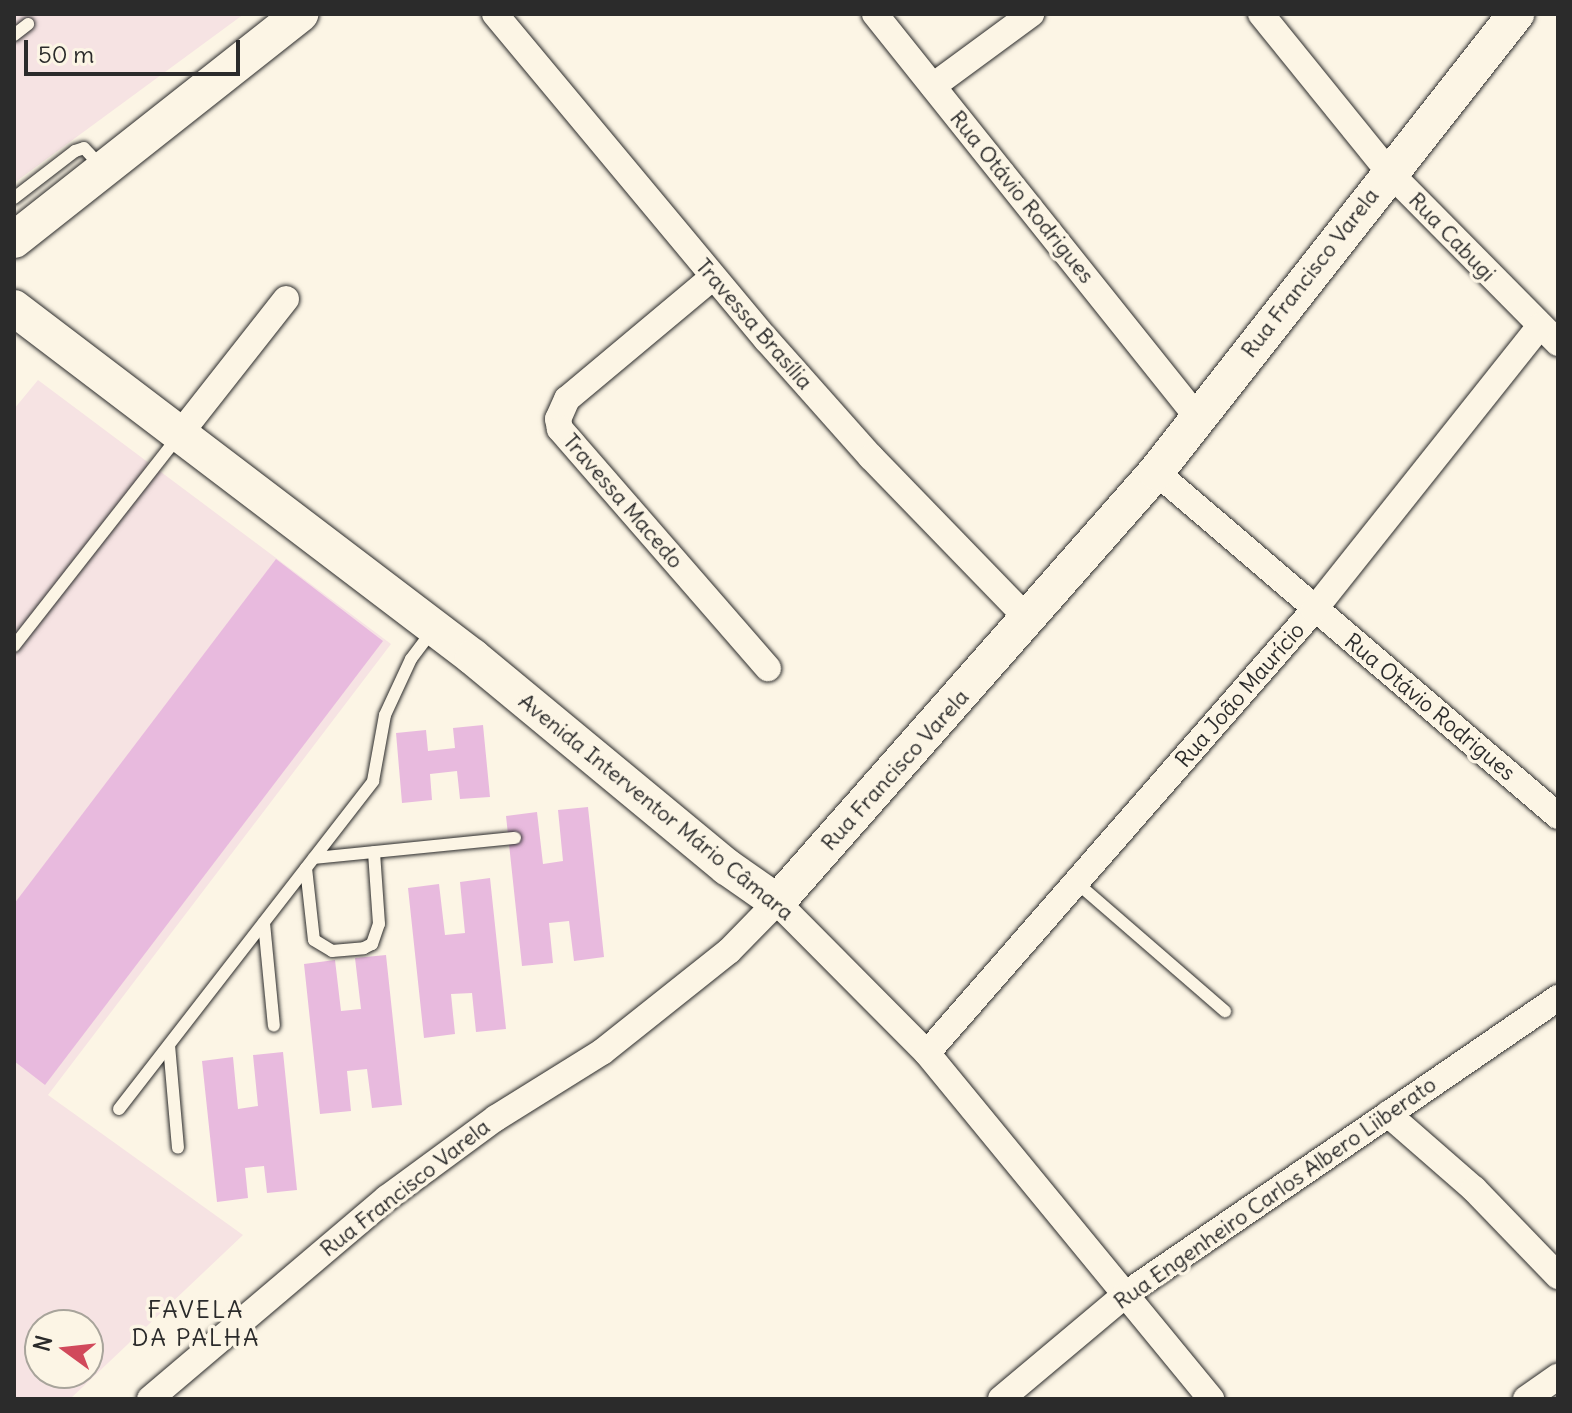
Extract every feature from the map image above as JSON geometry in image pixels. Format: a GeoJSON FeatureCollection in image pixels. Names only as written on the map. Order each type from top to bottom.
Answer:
{"type":"FeatureCollection","features":[{"type":"Feature","properties":{"kind":"street"},"geometry":{"type":"LineString","coordinates":[[21,213],[103,168],[300,14]]}},
{"type":"Feature","properties":{"kind":"street","name":"Travessa Brasília"},"geometry":{"type":"LineString","coordinates":[[495,14],[713,277],[871,457],[1029,620]]}},
{"type":"Feature","properties":{"kind":"street","name":"Rua Otávio Rodrigues"},"geometry":{"type":"LineString","coordinates":[[875,14],[1198,418]]}},
{"type":"Feature","properties":{"kind":"street"},"geometry":{"type":"LineString","coordinates":[[933,86],[1031,14]]}},
{"type":"Feature","properties":{"kind":"street","name":"Rua Cabugi"},"geometry":{"type":"LineString","coordinates":[[1261,14],[1388,171],[1549,335]]}},
{"type":"Feature","properties":{"kind":"street","name":"Rua Francisco Varela"},"geometry":{"type":"LineString","coordinates":[[150,1399],[387,1198],[496,1118],[602,1052],[729,951],[777,902],[1029,620],[1156,472],[1388,171],[1516,14]]}},
{"type":"Feature","properties":{"kind":"street","name":"Travessa Macedo"},"geometry":{"type":"LineString","coordinates":[[713,277],[567,399],[558,419],[560,429],[768,668]]}},
{"type":"Feature","properties":{"kind":"street"},"geometry":{"type":"LineString","coordinates":[[179,435],[286,299]]}},
{"type":"Feature","properties":{"kind":"street","name":"Avenida Interventor Mário Câmara"},"geometry":{"type":"LineString","coordinates":[[14,308],[435,628],[727,867],[777,902],[927,1053],[1211,1399]]}},
{"type":"Feature","properties":{"kind":"street","name":"Rua João Maurício"},"geometry":{"type":"LineString","coordinates":[[927,1053],[1314,610],[1549,335]]}},
{"type":"Feature","properties":{"kind":"street","name":"Rua Otávio Rodrigues"},"geometry":{"type":"LineString","coordinates":[[1156,472],[1558,816]]}},
{"type":"Feature","properties":{"kind":"street","name":"Rua Engenheiro Carlos Albero Liiberato"},"geometry":{"type":"LineString","coordinates":[[1001,1399],[1126,1294],[1558,998]]}},
{"type":"Feature","properties":{"kind":"street"},"geometry":{"type":"LineString","coordinates":[[1388,1114],[1474,1189],[1558,1276]]}},
{"type":"Feature","properties":{"kind":"street"},"geometry":{"type":"LineString","coordinates":[[1526,1399],[1558,1377]]}},
{"type":"Feature","properties":{"kind":"lane"},"geometry":{"type":"LineString","coordinates":[[14,35],[28,24]]}},
{"type":"Feature","properties":{"kind":"lane"},"geometry":{"type":"LineString","coordinates":[[14,646],[179,435]]}},
{"type":"Feature","properties":{"kind":"lane"},"geometry":{"type":"LineString","coordinates":[[119,1109],[373,781],[385,715],[411,659],[435,628]]}},
{"type":"Feature","properties":{"kind":"lane"},"geometry":{"type":"LineString","coordinates":[[310,863],[374,852],[515,838]]}},
{"type":"Feature","properties":{"kind":"lane"},"geometry":{"type":"LineString","coordinates":[[310,863],[314,940],[332,951],[364,948],[372,944],[379,924],[374,852]]}},
{"type":"Feature","properties":{"kind":"lane"},"geometry":{"type":"LineString","coordinates":[[1077,883],[1225,1011]]}},
{"type":"Feature","properties":{"kind":"lane"},"geometry":{"type":"LineString","coordinates":[[264,923],[274,1026]]}},
{"type":"Feature","properties":{"kind":"lane"},"geometry":{"type":"LineString","coordinates":[[169,1045],[178,1148]]}},
{"type":"Feature","properties":{"kind":"shaded area"},"geometry":{"type":"Polygon","coordinates":[[[14,14],[244,14],[14,183],[14,14]]]}},
{"type":"Feature","properties":{"kind":"shaded area"},"geometry":{"type":"Polygon","coordinates":[[[38,380],[391,644],[48,1095],[243,1235],[104,1367],[104,1309],[24,1309],[24,1389],[81,1389],[70,1399],[14,1399],[14,409],[38,380]]]}},
{"type":"Feature","properties":{"kind":"building"},"geometry":{"type":"Polygon","coordinates":[[[276,559],[383,641],[45,1085],[14,1061],[14,904],[276,559]]]}},
{"type":"Feature","properties":{"kind":"building"},"geometry":{"type":"Polygon","coordinates":[[[483,725],[490,797],[460,799],[457,771],[430,774],[432,800],[402,803],[396,733],[426,730],[428,751],[455,748],[453,728],[483,725]]]}},
{"type":"Feature","properties":{"kind":"building"},"geometry":{"type":"Polygon","coordinates":[[[588,807],[604,957],[574,961],[569,921],[549,923],[553,963],[522,966],[506,816],[537,812],[543,864],[563,861],[558,810],[588,807]]]}},
{"type":"Feature","properties":{"kind":"building"},"geometry":{"type":"Polygon","coordinates":[[[490,878],[506,1029],[476,1032],[472,993],[451,994],[455,1034],[424,1038],[408,888],[439,884],[445,935],[465,933],[460,882],[490,878]]]}},
{"type":"Feature","properties":{"kind":"building"},"geometry":{"type":"Polygon","coordinates":[[[386,955],[402,1105],[372,1108],[367,1069],[347,1071],[351,1111],[320,1114],[304,964],[335,960],[341,1011],[361,1009],[355,958],[386,955]]]}},
{"type":"Feature","properties":{"kind":"building"},"geometry":{"type":"Polygon","coordinates":[[[283,1052],[297,1190],[267,1193],[264,1166],[245,1168],[248,1198],[217,1202],[202,1061],[233,1057],[238,1109],[258,1106],[253,1055],[283,1052]]]}},
{"type":"Feature","properties":{"kind":"district","name":"FAVELA DA PALHA"},"geometry":{"type":"Point","coordinates":[196,1324]}}]}
